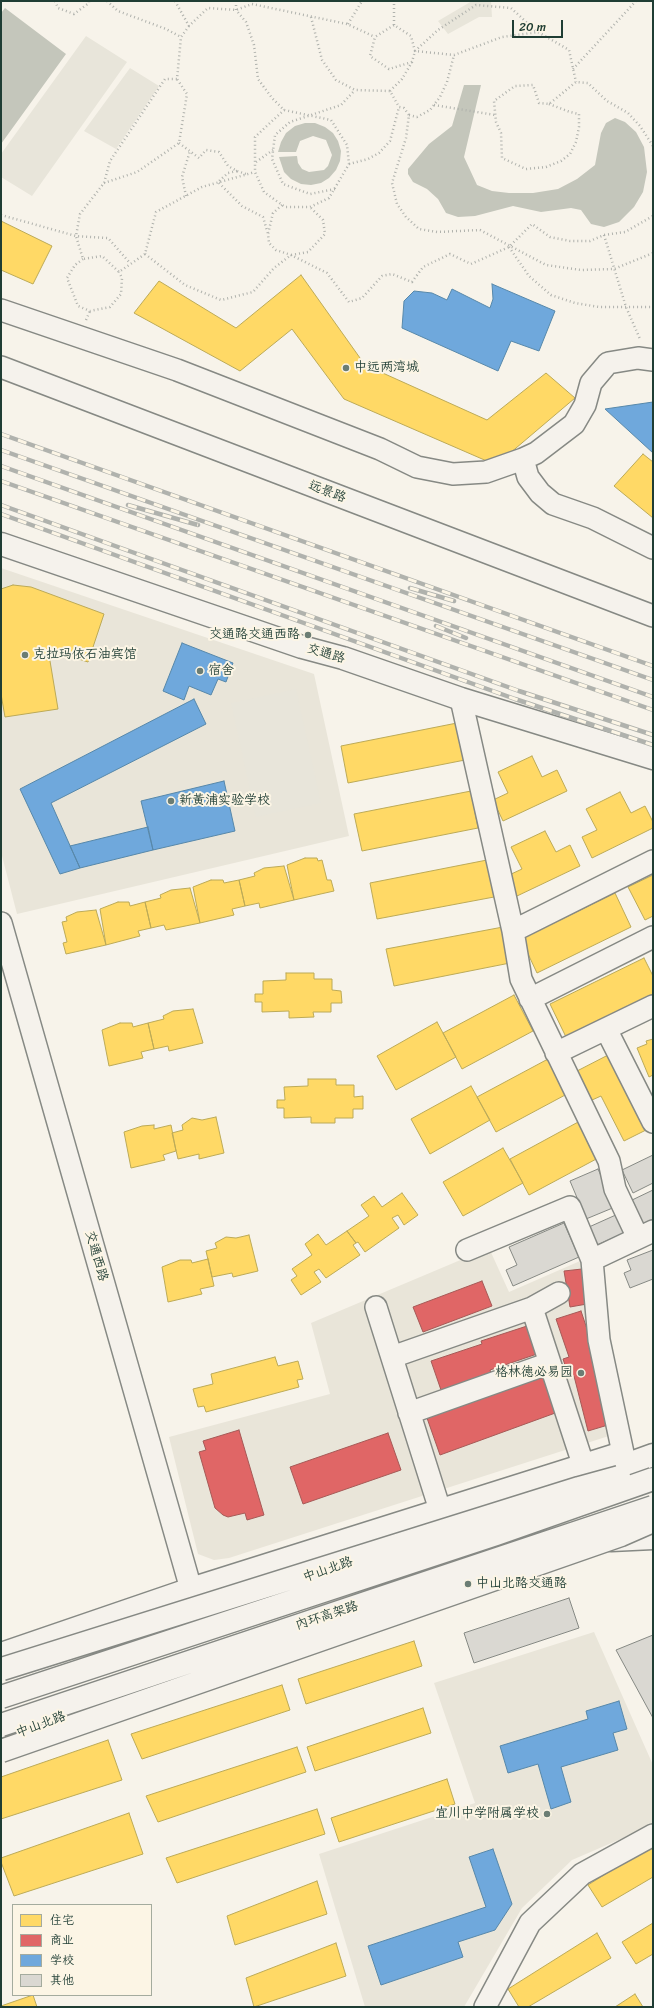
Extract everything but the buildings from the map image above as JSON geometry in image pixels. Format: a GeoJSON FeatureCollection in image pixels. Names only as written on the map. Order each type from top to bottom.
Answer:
{"type":"FeatureCollection","features":[{"type":"Feature","properties":{"kind":"main road","name":"交通路"},"geometry":{"type":"LineString","coordinates":[[1,544],[302,647],[343,658],[462,699],[653,758]]}},
{"type":"Feature","properties":{"kind":"main road"},"geometry":{"type":"LineString","coordinates":[[1,1667],[191,1589],[440,1510],[506,1498],[583,1464],[625,1459],[653,1449]]}},
{"type":"Feature","properties":{"kind":"main road","name":"中山北路"},"geometry":{"type":"LineString","coordinates":[[1,1667],[280,1587],[506,1498],[625,1459],[653,1456]]}},
{"type":"Feature","properties":{"kind":"main road"},"geometry":{"type":"LineString","coordinates":[[1,1667],[571,1490],[653,1468]]}},
{"type":"Feature","properties":{"kind":"main road","name":"内环高架路"},"geometry":{"type":"LineString","coordinates":[[1,1697],[496,1534],[653,1479]]}},
{"type":"Feature","properties":{"kind":"main road","name":"内环高架路"},"geometry":{"type":"LineString","coordinates":[[1,1725],[653,1507]]}},
{"type":"Feature","properties":{"kind":"main road"},"geometry":{"type":"LineString","coordinates":[[1,1751],[621,1535],[653,1521]]}},
{"type":"Feature","properties":{"kind":"main road","name":"中山北路"},"geometry":{"type":"LineString","coordinates":[[1,1740],[288,1637],[568,1542],[653,1538]]}},
{"type":"Feature","properties":{"kind":"main road"},"geometry":{"type":"LineString","coordinates":[[240,1574],[280,1587]]}},
{"type":"Feature","properties":{"kind":"street"},"geometry":{"type":"LineString","coordinates":[[1,310],[176,370],[380,449],[417,467],[453,474],[486,472],[536,453],[574,424],[585,405],[591,383],[608,363],[647,359]]}},
{"type":"Feature","properties":{"kind":"street","name":"远景路"},"geometry":{"type":"LineString","coordinates":[[1,367],[653,616]]}},
{"type":"Feature","properties":{"kind":"street"},"geometry":{"type":"LineString","coordinates":[[523,459],[528,477],[540,493],[553,504],[593,518],[653,548]]}},
{"type":"Feature","properties":{"kind":"street"},"geometry":{"type":"LineString","coordinates":[[462,699],[513,931],[521,979],[609,1161],[616,1189],[646,1235],[592,1260]]}},
{"type":"Feature","properties":{"kind":"street"},"geometry":{"type":"LineString","coordinates":[[513,931],[653,861]]}},
{"type":"Feature","properties":{"kind":"street","name":"交通西路"},"geometry":{"type":"LineString","coordinates":[[1,924],[191,1589]]}},
{"type":"Feature","properties":{"kind":"street"},"geometry":{"type":"LineString","coordinates":[[530,999],[653,937]]}},
{"type":"Feature","properties":{"kind":"street"},"geometry":{"type":"LineString","coordinates":[[556,1053],[653,1006]]}},
{"type":"Feature","properties":{"kind":"street"},"geometry":{"type":"LineString","coordinates":[[606,1029],[653,1122]]}},
{"type":"Feature","properties":{"kind":"street"},"geometry":{"type":"LineString","coordinates":[[468,1250],[570,1207],[592,1260],[599,1340],[625,1459],[653,1510]]}},
{"type":"Feature","properties":{"kind":"street"},"geometry":{"type":"LineString","coordinates":[[392,1357],[532,1308],[559,1293]]}},
{"type":"Feature","properties":{"kind":"street"},"geometry":{"type":"LineString","coordinates":[[376,1307],[440,1510]]}},
{"type":"Feature","properties":{"kind":"street"},"geometry":{"type":"LineString","coordinates":[[532,1308],[583,1464]]}},
{"type":"Feature","properties":{"kind":"street"},"geometry":{"type":"LineString","coordinates":[[409,1413],[550,1363]]}},
{"type":"Feature","properties":{"kind":"street"},"geometry":{"type":"LineString","coordinates":[[485,2007],[530,1923],[582,1874],[653,1835]]}},
{"type":"Feature","properties":{"kind":"path"},"geometry":{"type":"LineString","coordinates":[[55,1],[58,8],[74,14],[89,3],[89,1]]}},
{"type":"Feature","properties":{"kind":"path"},"geometry":{"type":"LineString","coordinates":[[107,1],[126,14],[166,29],[181,37]]}},
{"type":"Feature","properties":{"kind":"path"},"geometry":{"type":"LineString","coordinates":[[175,1],[179,5],[189,26]]}},
{"type":"Feature","properties":{"kind":"path"},"geometry":{"type":"LineString","coordinates":[[236,1],[236,10],[246,22],[254,45],[258,79],[272,98],[284,110],[331,120],[347,145],[349,164],[335,188],[329,198],[310,207],[285,207],[264,192],[255,172],[255,137],[284,110]]}},
{"type":"Feature","properties":{"kind":"path"},"geometry":{"type":"LineString","coordinates":[[347,24],[362,1]]}},
{"type":"Feature","properties":{"kind":"path"},"geometry":{"type":"LineString","coordinates":[[394,1],[394,25]]}},
{"type":"Feature","properties":{"kind":"path"},"geometry":{"type":"LineString","coordinates":[[573,69],[636,1]]}},
{"type":"Feature","properties":{"kind":"path"},"geometry":{"type":"LineString","coordinates":[[104,183],[137,172],[179,142],[187,94],[177,79],[181,37],[189,26],[208,8],[236,10],[252,4],[347,24],[375,37]]}},
{"type":"Feature","properties":{"kind":"path"},"geometry":{"type":"LineString","coordinates":[[311,16],[322,60],[336,80],[355,90],[390,91],[402,80],[416,51],[438,30],[476,5],[511,8],[538,32],[569,50],[576,82]]}},
{"type":"Feature","properties":{"kind":"path"},"geometry":{"type":"LineString","coordinates":[[394,25],[375,37],[370,56],[389,69],[412,62]]}},
{"type":"Feature","properties":{"kind":"path"},"geometry":{"type":"LineString","coordinates":[[394,25],[411,36],[416,51]]}},
{"type":"Feature","properties":{"kind":"path"},"geometry":{"type":"LineString","coordinates":[[416,51],[454,55],[502,37],[538,32]]}},
{"type":"Feature","properties":{"kind":"path"},"geometry":{"type":"LineString","coordinates":[[390,91],[399,107],[404,108],[409,114],[417,117],[430,110],[440,97],[447,82],[454,55]]}},
{"type":"Feature","properties":{"kind":"path"},"geometry":{"type":"LineString","coordinates":[[83,259],[76,236],[80,214],[104,183],[110,161],[165,79],[177,79]]}},
{"type":"Feature","properties":{"kind":"path"},"geometry":{"type":"LineString","coordinates":[[549,104],[576,82],[588,83],[607,101],[628,112],[640,126],[653,146]]}},
{"type":"Feature","properties":{"kind":"path"},"geometry":{"type":"LineString","coordinates":[[533,85],[539,103],[549,104],[579,114],[579,127],[576,142],[570,154],[561,161],[546,167],[526,169],[502,158],[501,133],[495,115],[494,101],[515,86],[533,85]]}},
{"type":"Feature","properties":{"kind":"path"},"geometry":{"type":"LineString","coordinates":[[335,188],[310,194],[283,184],[272,159],[275,135],[290,122],[341,105],[355,90]]}},
{"type":"Feature","properties":{"kind":"path"},"geometry":{"type":"LineString","coordinates":[[433,105],[495,115]]}},
{"type":"Feature","properties":{"kind":"path"},"geometry":{"type":"LineString","coordinates":[[349,164],[368,159],[380,153],[390,141],[399,107]]}},
{"type":"Feature","properties":{"kind":"path"},"geometry":{"type":"LineString","coordinates":[[409,114],[406,138],[392,183],[397,204],[406,217],[419,229],[437,232],[480,230],[509,247],[546,265],[580,270],[614,269],[653,253]]}},
{"type":"Feature","properties":{"kind":"path"},"geometry":{"type":"LineString","coordinates":[[179,142],[199,158],[206,150],[220,152],[228,166],[237,172]]}},
{"type":"Feature","properties":{"kind":"path"},"geometry":{"type":"LineString","coordinates":[[255,162],[273,150]]}},
{"type":"Feature","properties":{"kind":"path"},"geometry":{"type":"LineString","coordinates":[[186,196],[182,177],[190,151]]}},
{"type":"Feature","properties":{"kind":"path"},"geometry":{"type":"LineString","coordinates":[[218,182],[228,173],[237,172],[247,174]]}},
{"type":"Feature","properties":{"kind":"path"},"geometry":{"type":"LineString","coordinates":[[119,272],[145,254],[156,212],[202,187],[255,172]]}},
{"type":"Feature","properties":{"kind":"path"},"geometry":{"type":"LineString","coordinates":[[218,182],[242,206],[263,217],[269,243],[276,250],[291,255],[327,273],[349,302],[362,298],[382,276],[392,274],[412,282],[423,266],[450,254],[472,264],[509,247],[532,224],[550,237],[570,241],[590,241],[604,235],[625,232],[653,216]]}},
{"type":"Feature","properties":{"kind":"path"},"geometry":{"type":"LineString","coordinates":[[268,234],[273,213],[282,205]]}},
{"type":"Feature","properties":{"kind":"path"},"geometry":{"type":"LineString","coordinates":[[145,254],[185,285],[221,300],[252,292],[274,268],[291,255],[308,252],[325,234],[323,220],[310,207]]}},
{"type":"Feature","properties":{"kind":"path"},"geometry":{"type":"LineString","coordinates":[[1,215],[76,236],[108,238],[130,263]]}},
{"type":"Feature","properties":{"kind":"path"},"geometry":{"type":"LineString","coordinates":[[604,235],[626,307],[647,359]]}},
{"type":"Feature","properties":{"kind":"path"},"geometry":{"type":"LineString","coordinates":[[509,247],[529,276],[551,295],[575,303],[599,307],[653,307]]}},
{"type":"Feature","properties":{"kind":"path"},"geometry":{"type":"LineString","coordinates":[[102,256],[119,272],[122,278],[121,294],[110,307],[90,311],[78,306],[67,278],[75,266],[83,259],[102,256]]}},
{"type":"Feature","properties":{"kind":"shaded area"},"geometry":{"type":"Polygon","coordinates":[[[472,1],[491,1],[492,17],[479,17],[448,34],[438,21],[472,1]]]}},
{"type":"Feature","properties":{"kind":"shaded area"},"geometry":{"type":"Polygon","coordinates":[[[5,8],[66,54],[1,144],[1,13],[5,8]]]}},
{"type":"Feature","properties":{"kind":"shaded area"},"geometry":{"type":"Polygon","coordinates":[[[86,36],[127,62],[32,196],[1,177],[1,154],[86,36]]]}},
{"type":"Feature","properties":{"kind":"shaded area"},"geometry":{"type":"Polygon","coordinates":[[[130,68],[159,86],[116,149],[84,131],[130,68]]]}},
{"type":"Feature","properties":{"kind":"shaded area"},"geometry":{"type":"Polygon","coordinates":[[[464,85],[481,85],[464,157],[477,185],[492,191],[509,193],[533,193],[558,189],[577,179],[595,165],[601,133],[606,123],[615,118],[625,122],[636,132],[644,147],[647,172],[643,192],[634,207],[619,222],[604,227],[591,224],[581,210],[571,208],[541,212],[513,206],[475,216],[458,217],[446,213],[438,199],[427,189],[413,182],[408,174],[408,169],[429,144],[452,126],[464,85]]]}},
{"type":"Feature","properties":{"kind":"shaded area"},"geometry":{"type":"Polygon","coordinates":[[[305,123],[315,123],[325,127],[333,133],[338,141],[341,151],[340,161],[336,170],[329,178],[321,183],[311,185],[301,184],[291,179],[284,172],[279,157],[297,156],[298,163],[302,169],[309,172],[324,170],[328,166],[332,155],[326,140],[313,136],[300,141],[296,152],[278,152],[286,133],[295,126],[305,123]]]}},
{"type":"Feature","properties":{"kind":"shaded area","name":"新黄浦实验学校"},"geometry":{"type":"Polygon","coordinates":[[[1,568],[314,674],[349,836],[17,914],[1,852],[1,568]]]}},
{"type":"Feature","properties":{"kind":"shaded area"},"geometry":{"type":"Polygon","coordinates":[[[296,689],[321,803],[256,817],[231,703],[296,689]]]}},
{"type":"Feature","properties":{"kind":"shaded area"},"geometry":{"type":"Polygon","coordinates":[[[489,1248],[509,1292],[587,1258],[615,1434],[229,1558],[214,1560],[198,1554],[169,1437],[330,1394],[311,1323],[489,1248]]]}},
{"type":"Feature","properties":{"kind":"shaded area","name":"宜川中学附属学校"},"geometry":{"type":"Polygon","coordinates":[[[594,1632],[653,1765],[653,1825],[572,1860],[522,1908],[464,2007],[365,2007],[319,1854],[475,1803],[434,1683],[594,1632]]]}},
{"type":"Feature","properties":{"kind":"railway"},"geometry":{"type":"LineString","coordinates":[[1,434],[653,666]]}},
{"type":"Feature","properties":{"kind":"railway"},"geometry":{"type":"LineString","coordinates":[[1,450],[653,680]]}},
{"type":"Feature","properties":{"kind":"railway"},"geometry":{"type":"LineString","coordinates":[[1,466],[653,697]]}},
{"type":"Feature","properties":{"kind":"railway"},"geometry":{"type":"LineString","coordinates":[[1,481],[653,710]]}},
{"type":"Feature","properties":{"kind":"railway"},"geometry":{"type":"LineString","coordinates":[[1,505],[519,691],[653,735]]}},
{"type":"Feature","properties":{"kind":"railway"},"geometry":{"type":"LineString","coordinates":[[128,505],[198,525]]}},
{"type":"Feature","properties":{"kind":"railway"},"geometry":{"type":"LineString","coordinates":[[1,514],[515,699],[653,745]]}},
{"type":"Feature","properties":{"kind":"railway"},"geometry":{"type":"LineString","coordinates":[[410,588],[454,601]]}},
{"type":"Feature","properties":{"kind":"railway"},"geometry":{"type":"LineString","coordinates":[[436,626],[466,638]]}},
{"type":"Feature","properties":{"kind":"place","name":"中远两湾城"},"geometry":{"type":"Point","coordinates":[346,368]}},
{"type":"Feature","properties":{"kind":"place","name":"交通路交通西路"},"geometry":{"type":"Point","coordinates":[308,635]}},
{"type":"Feature","properties":{"kind":"place","name":"克拉玛依石油宾馆"},"geometry":{"type":"Point","coordinates":[25,655]}},
{"type":"Feature","properties":{"kind":"place","name":"宿舍"},"geometry":{"type":"Point","coordinates":[200,671]}},
{"type":"Feature","properties":{"kind":"place","name":"新黄浦实验学校"},"geometry":{"type":"Point","coordinates":[171,801]}},
{"type":"Feature","properties":{"kind":"place","name":"格林德必易园"},"geometry":{"type":"Point","coordinates":[581,1373]}},
{"type":"Feature","properties":{"kind":"place","name":"中山北路交通路"},"geometry":{"type":"Point","coordinates":[468,1584]}},
{"type":"Feature","properties":{"kind":"place","name":"宜川中学附属学校"},"geometry":{"type":"Point","coordinates":[547,1814]}}]}
